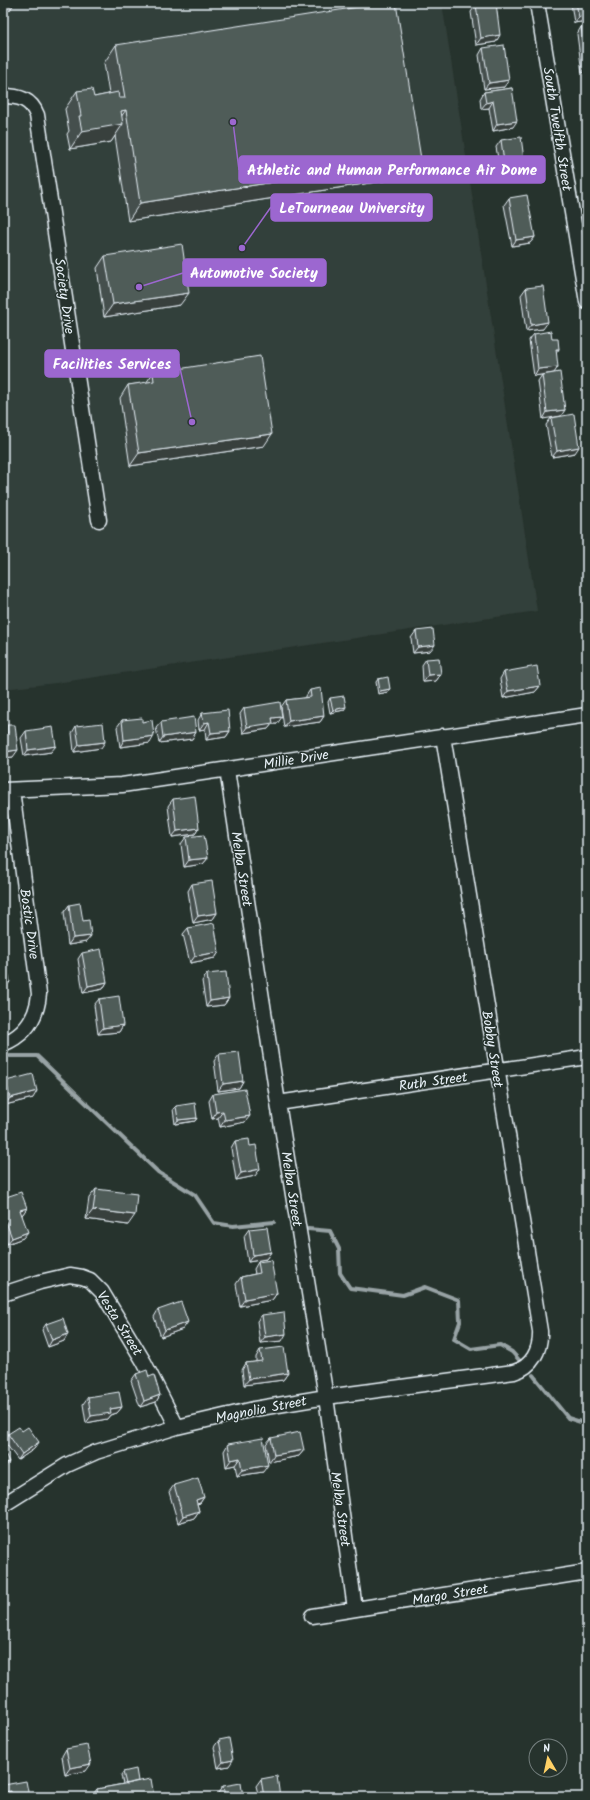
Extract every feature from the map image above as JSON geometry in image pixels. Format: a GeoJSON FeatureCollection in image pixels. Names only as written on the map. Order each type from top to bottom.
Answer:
{"type":"FeatureCollection","features":[{"type":"Feature","properties":{"kind":"street","name":"South Twelfth Street"},"geometry":{"type":"LineString","coordinates":[[537,3],[584,262],[587,302]]}},
{"type":"Feature","properties":{"kind":"street","name":"Society Drive"},"geometry":{"type":"LineString","coordinates":[[3,96],[14,96],[26,100],[33,105],[38,115],[99,520]]}},
{"type":"Feature","properties":{"kind":"street","name":"Millie Drive"},"geometry":{"type":"LineString","coordinates":[[7,790],[108,787],[587,715]]}},
{"type":"Feature","properties":{"kind":"street","name":"Bobby Street"},"geometry":{"type":"LineString","coordinates":[[442,736],[540,1331],[539,1346],[532,1361]]}},
{"type":"Feature","properties":{"kind":"street","name":"Melba Street"},"geometry":{"type":"LineString","coordinates":[[227,770],[278,1103],[326,1397],[355,1609]]}},
{"type":"Feature","properties":{"kind":"street","name":"Bostic Drive"},"geometry":{"type":"LineString","coordinates":[[3,1044],[14,1039],[26,1028],[34,1016],[39,994],[7,790]]}},
{"type":"Feature","properties":{"kind":"street","name":"Ruth Street"},"geometry":{"type":"LineString","coordinates":[[278,1103],[497,1072],[587,1057]]}},
{"type":"Feature","properties":{"kind":"street","name":"Vesta Street"},"geometry":{"type":"LineString","coordinates":[[3,1294],[40,1282],[70,1275],[90,1280],[102,1292],[144,1362],[177,1427]]}},
{"type":"Feature","properties":{"kind":"street","name":"Magnolia Street"},"geometry":{"type":"LineString","coordinates":[[3,1506],[67,1465],[96,1452],[177,1427],[254,1409],[326,1397],[505,1374],[523,1369],[532,1361]]}},
{"type":"Feature","properties":{"kind":"street","name":"Margo Street"},"geometry":{"type":"LineString","coordinates":[[312,1616],[587,1572]]}},
{"type":"Feature","properties":{"kind":"shaded area"},"geometry":{"type":"Polygon","coordinates":[[[3,3],[442,3],[537,611],[56,683],[3,689],[3,3]]]}},
{"type":"Feature","properties":{"kind":"building"},"geometry":{"type":"Polygon","coordinates":[[[384,3],[396,3],[421,159],[140,203],[126,110],[121,111],[123,124],[82,131],[77,91],[92,89],[94,97],[118,92],[119,98],[125,98],[116,45],[384,3]]]}},
{"type":"Feature","properties":{"kind":"building"},"geometry":{"type":"Polygon","coordinates":[[[496,3],[500,35],[481,38],[476,5],[496,3]]]}},
{"type":"Feature","properties":{"kind":"building"},"geometry":{"type":"Polygon","coordinates":[[[576,3],[587,3],[587,15],[579,17],[576,3]]]}},
{"type":"Feature","properties":{"kind":"building"},"geometry":{"type":"Polygon","coordinates":[[[581,27],[587,27],[587,66],[581,27]]]}},
{"type":"Feature","properties":{"kind":"building"},"geometry":{"type":"Polygon","coordinates":[[[504,45],[509,80],[489,83],[483,48],[504,45]]]}},
{"type":"Feature","properties":{"kind":"building"},"geometry":{"type":"Polygon","coordinates":[[[512,88],[517,121],[497,124],[493,101],[486,103],[484,92],[512,88]]]}},
{"type":"Feature","properties":{"kind":"building"},"geometry":{"type":"Polygon","coordinates":[[[521,137],[525,167],[505,170],[501,140],[521,137]]]}},
{"type":"Feature","properties":{"kind":"building"},"geometry":{"type":"Polygon","coordinates":[[[527,195],[535,237],[516,240],[509,198],[527,195]]]}},
{"type":"Feature","properties":{"kind":"building"},"geometry":{"type":"Polygon","coordinates":[[[182,244],[189,293],[113,304],[105,256],[182,244]]]}},
{"type":"Feature","properties":{"kind":"building"},"geometry":{"type":"Polygon","coordinates":[[[543,286],[548,322],[531,325],[526,288],[543,286]]]}},
{"type":"Feature","properties":{"kind":"building"},"geometry":{"type":"Polygon","coordinates":[[[551,331],[552,339],[558,339],[559,349],[556,349],[558,367],[538,369],[534,334],[551,331]]]}},
{"type":"Feature","properties":{"kind":"building"},"geometry":{"type":"Polygon","coordinates":[[[260,356],[272,434],[139,453],[128,385],[154,381],[153,373],[260,356]]]}},
{"type":"Feature","properties":{"kind":"building"},"geometry":{"type":"Polygon","coordinates":[[[560,372],[565,410],[547,412],[542,375],[560,372]]]}},
{"type":"Feature","properties":{"kind":"building"},"geometry":{"type":"Polygon","coordinates":[[[574,414],[579,447],[557,451],[551,418],[574,414]]]}},
{"type":"Feature","properties":{"kind":"building"},"geometry":{"type":"Polygon","coordinates":[[[433,629],[435,645],[418,647],[416,631],[433,629]]]}},
{"type":"Feature","properties":{"kind":"building"},"geometry":{"type":"Polygon","coordinates":[[[439,658],[441,674],[428,675],[426,659],[439,658]]]}},
{"type":"Feature","properties":{"kind":"building"},"geometry":{"type":"Polygon","coordinates":[[[537,666],[540,686],[508,691],[504,672],[537,666]]]}},
{"type":"Feature","properties":{"kind":"building"},"geometry":{"type":"Polygon","coordinates":[[[388,677],[390,689],[380,691],[378,679],[388,677]]]}},
{"type":"Feature","properties":{"kind":"building"},"geometry":{"type":"Polygon","coordinates":[[[321,688],[324,716],[289,721],[286,700],[311,697],[310,690],[321,688]]]}},
{"type":"Feature","properties":{"kind":"building"},"geometry":{"type":"Polygon","coordinates":[[[344,696],[346,707],[333,710],[330,698],[344,696]]]}},
{"type":"Feature","properties":{"kind":"building"},"geometry":{"type":"Polygon","coordinates":[[[280,702],[282,717],[272,718],[273,723],[247,727],[244,708],[280,702]]]}},
{"type":"Feature","properties":{"kind":"building"},"geometry":{"type":"Polygon","coordinates":[[[228,710],[230,731],[211,733],[209,722],[204,723],[202,713],[228,710]]]}},
{"type":"Feature","properties":{"kind":"building"},"geometry":{"type":"Polygon","coordinates":[[[194,717],[196,732],[163,737],[161,722],[194,717]]]}},
{"type":"Feature","properties":{"kind":"building"},"geometry":{"type":"Polygon","coordinates":[[[142,718],[142,722],[152,720],[154,736],[124,740],[122,720],[142,718]]]}},
{"type":"Feature","properties":{"kind":"building"},"geometry":{"type":"Polygon","coordinates":[[[103,723],[105,742],[79,745],[76,726],[103,723]]]}},
{"type":"Feature","properties":{"kind":"building"},"geometry":{"type":"Polygon","coordinates":[[[7,725],[15,725],[18,750],[3,752],[3,733],[8,733],[7,725]]]}},
{"type":"Feature","properties":{"kind":"building"},"geometry":{"type":"Polygon","coordinates":[[[53,727],[56,746],[28,750],[26,731],[53,727]]]}},
{"type":"Feature","properties":{"kind":"building"},"geometry":{"type":"Polygon","coordinates":[[[195,796],[199,828],[177,831],[173,799],[195,796]]]}},
{"type":"Feature","properties":{"kind":"building"},"geometry":{"type":"Polygon","coordinates":[[[204,835],[208,858],[189,860],[186,837],[204,835]]]}},
{"type":"Feature","properties":{"kind":"building"},"geometry":{"type":"Polygon","coordinates":[[[212,881],[217,913],[198,916],[192,884],[212,881]]]}},
{"type":"Feature","properties":{"kind":"building"},"geometry":{"type":"Polygon","coordinates":[[[80,903],[83,921],[89,920],[91,936],[73,938],[69,905],[80,903]]]}},
{"type":"Feature","properties":{"kind":"building"},"geometry":{"type":"Polygon","coordinates":[[[214,923],[219,952],[195,956],[188,928],[214,923]]]}},
{"type":"Feature","properties":{"kind":"building"},"geometry":{"type":"Polygon","coordinates":[[[3,944],[10,982],[3,983],[3,944]]]}},
{"type":"Feature","properties":{"kind":"building"},"geometry":{"type":"Polygon","coordinates":[[[101,949],[107,982],[88,986],[82,953],[101,949]]]}},
{"type":"Feature","properties":{"kind":"building"},"geometry":{"type":"Polygon","coordinates":[[[226,972],[229,998],[210,1001],[207,974],[226,972]]]}},
{"type":"Feature","properties":{"kind":"building"},"geometry":{"type":"Polygon","coordinates":[[[119,996],[123,1025],[103,1028],[99,999],[119,996]]]}},
{"type":"Feature","properties":{"kind":"building"},"geometry":{"type":"Polygon","coordinates":[[[239,1052],[243,1081],[223,1084],[219,1054],[239,1052]]]}},
{"type":"Feature","properties":{"kind":"building"},"geometry":{"type":"Polygon","coordinates":[[[33,1074],[37,1091],[10,1098],[6,1081],[33,1074]]]}},
{"type":"Feature","properties":{"kind":"building"},"geometry":{"type":"Polygon","coordinates":[[[3,1089],[6,1101],[3,1102],[3,1089]]]}},
{"type":"Feature","properties":{"kind":"building"},"geometry":{"type":"Polygon","coordinates":[[[245,1089],[250,1116],[225,1120],[223,1111],[216,1112],[213,1094],[245,1089]]]}},
{"type":"Feature","properties":{"kind":"building"},"geometry":{"type":"Polygon","coordinates":[[[195,1103],[197,1118],[178,1120],[176,1106],[195,1103]]]}},
{"type":"Feature","properties":{"kind":"building"},"geometry":{"type":"Polygon","coordinates":[[[249,1139],[250,1146],[256,1145],[260,1169],[241,1173],[235,1141],[249,1139]]]}},
{"type":"Feature","properties":{"kind":"building"},"geometry":{"type":"Polygon","coordinates":[[[96,1189],[137,1194],[135,1215],[93,1210],[96,1189]]]}},
{"type":"Feature","properties":{"kind":"building"},"geometry":{"type":"Polygon","coordinates":[[[21,1192],[27,1208],[20,1210],[28,1232],[12,1238],[3,1214],[3,1198],[21,1192]]]}},
{"type":"Feature","properties":{"kind":"building"},"geometry":{"type":"Polygon","coordinates":[[[267,1227],[271,1252],[253,1255],[249,1229],[267,1227]]]}},
{"type":"Feature","properties":{"kind":"building"},"geometry":{"type":"Polygon","coordinates":[[[271,1260],[277,1293],[245,1299],[241,1277],[260,1273],[258,1262],[271,1260]]]}},
{"type":"Feature","properties":{"kind":"building"},"geometry":{"type":"Polygon","coordinates":[[[181,1302],[188,1322],[165,1330],[158,1310],[181,1302]]]}},
{"type":"Feature","properties":{"kind":"building"},"geometry":{"type":"Polygon","coordinates":[[[284,1312],[286,1334],[265,1337],[262,1315],[284,1312]]]}},
{"type":"Feature","properties":{"kind":"building"},"geometry":{"type":"Polygon","coordinates":[[[63,1318],[68,1334],[52,1340],[46,1324],[63,1318]]]}},
{"type":"Feature","properties":{"kind":"building"},"geometry":{"type":"Polygon","coordinates":[[[284,1347],[288,1373],[249,1379],[246,1363],[262,1361],[260,1350],[284,1347]]]}},
{"type":"Feature","properties":{"kind":"building"},"geometry":{"type":"Polygon","coordinates":[[[147,1370],[149,1377],[154,1375],[160,1395],[144,1401],[136,1374],[147,1370]]]}},
{"type":"Feature","properties":{"kind":"building"},"geometry":{"type":"Polygon","coordinates":[[[119,1392],[122,1407],[110,1409],[111,1413],[91,1416],[88,1397],[119,1392]]]}},
{"type":"Feature","properties":{"kind":"building"},"geometry":{"type":"Polygon","coordinates":[[[19,1427],[22,1431],[28,1427],[39,1442],[22,1454],[8,1434],[19,1427]]]}},
{"type":"Feature","properties":{"kind":"building"},"geometry":{"type":"Polygon","coordinates":[[[300,1432],[304,1450],[274,1455],[271,1438],[300,1432]]]}},
{"type":"Feature","properties":{"kind":"building"},"geometry":{"type":"Polygon","coordinates":[[[263,1438],[268,1465],[242,1470],[240,1458],[231,1460],[228,1444],[263,1438]]]}},
{"type":"Feature","properties":{"kind":"building"},"geometry":{"type":"Polygon","coordinates":[[[3,1449],[9,1462],[3,1464],[3,1449]]]}},
{"type":"Feature","properties":{"kind":"building"},"geometry":{"type":"Polygon","coordinates":[[[198,1478],[204,1497],[196,1500],[199,1511],[183,1516],[174,1485],[198,1478]]]}},
{"type":"Feature","properties":{"kind":"building"},"geometry":{"type":"Polygon","coordinates":[[[229,1738],[233,1760],[223,1762],[219,1740],[229,1738]]]}},
{"type":"Feature","properties":{"kind":"building"},"geometry":{"type":"Polygon","coordinates":[[[87,1745],[91,1764],[70,1768],[66,1749],[87,1745]]]}},
{"type":"Feature","properties":{"kind":"building"},"geometry":{"type":"Polygon","coordinates":[[[136,1769],[138,1781],[126,1784],[123,1772],[136,1769]]]}},
{"type":"Feature","properties":{"kind":"building"},"geometry":{"type":"Polygon","coordinates":[[[277,1776],[280,1797],[264,1797],[261,1779],[277,1776]]]}},
{"type":"Feature","properties":{"kind":"building"},"geometry":{"type":"Polygon","coordinates":[[[151,1779],[154,1797],[98,1797],[97,1789],[151,1779]]]}},
{"type":"Feature","properties":{"kind":"building"},"geometry":{"type":"Polygon","coordinates":[[[26,1781],[29,1797],[12,1797],[11,1791],[5,1792],[4,1785],[26,1781]]]}},
{"type":"Feature","properties":{"kind":"building"},"geometry":{"type":"Polygon","coordinates":[[[241,1783],[243,1797],[225,1797],[223,1786],[241,1783]]]}},
{"type":"Feature","properties":{"kind":"waterway"},"geometry":{"type":"LineString","coordinates":[[10,1056],[37,1056],[158,1172],[195,1195],[214,1223],[233,1226],[274,1222]]}},
{"type":"Feature","properties":{"kind":"waterway"},"geometry":{"type":"LineString","coordinates":[[308,1229],[330,1231],[339,1249],[340,1273],[350,1288],[403,1295],[425,1287],[459,1300],[460,1322],[454,1339],[471,1349],[500,1345],[512,1352],[520,1361]]}},
{"type":"Feature","properties":{"kind":"waterway"},"geometry":{"type":"LineString","coordinates":[[533,1375],[568,1418],[587,1424]]}},
{"type":"Feature","properties":{"kind":"place","name":"Athletic and Human Performance Air Dome"},"geometry":{"type":"Point","coordinates":[233,122]}},
{"type":"Feature","properties":{"kind":"place","name":"LeTourneau University"},"geometry":{"type":"Point","coordinates":[242,248]}},
{"type":"Feature","properties":{"kind":"place","name":"Automotive Society"},"geometry":{"type":"Point","coordinates":[139,287]}},
{"type":"Feature","properties":{"kind":"place","name":"Facilities Services"},"geometry":{"type":"Point","coordinates":[192,422]}}]}
